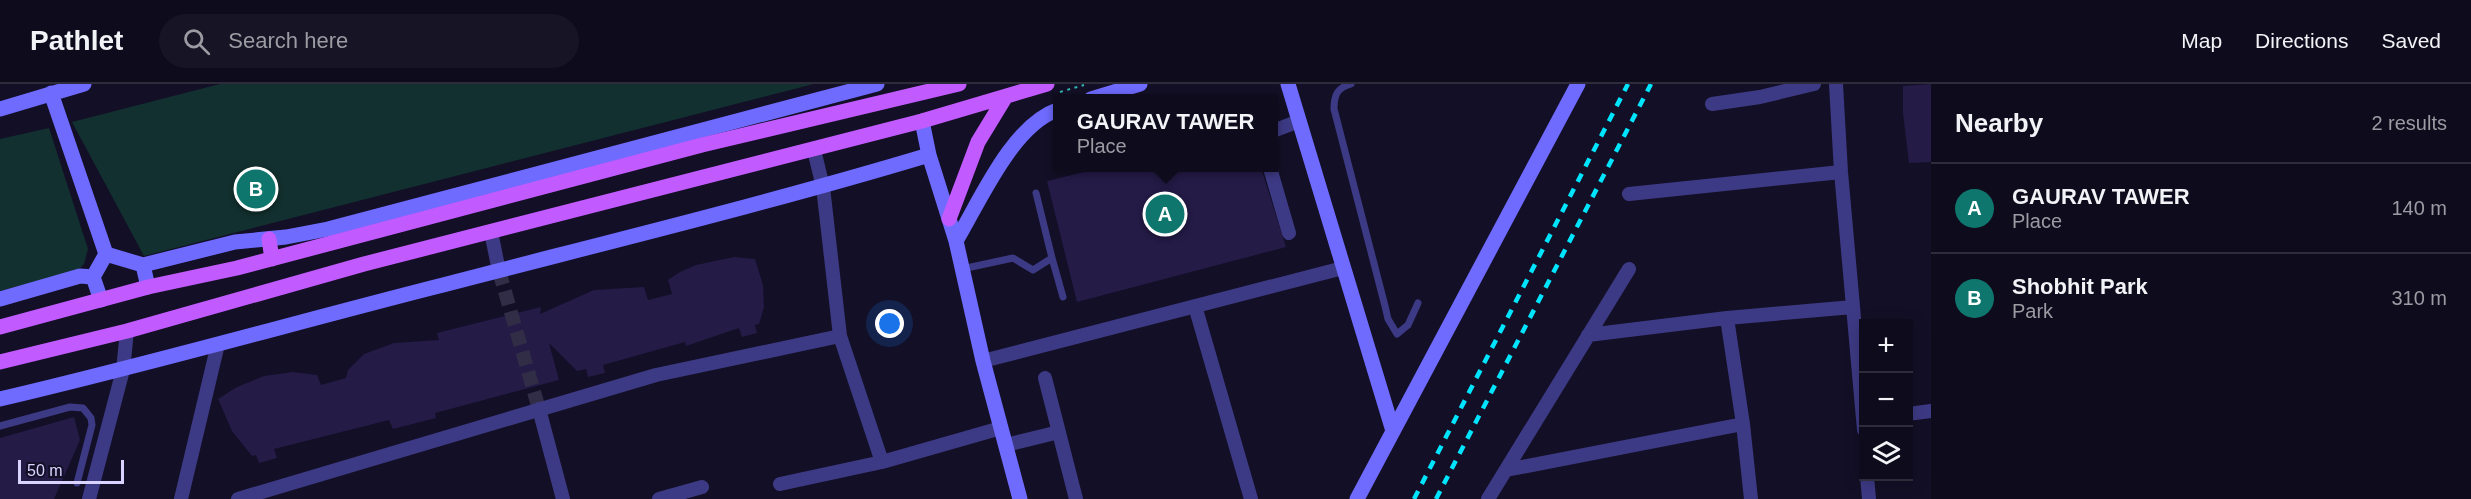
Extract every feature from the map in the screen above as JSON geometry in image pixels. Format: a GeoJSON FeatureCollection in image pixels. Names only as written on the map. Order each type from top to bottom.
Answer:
{"type":"FeatureCollection","features":[{"type":"Feature","properties":{"kind":"main road"},"geometry":{"type":"LineString","coordinates":[[0,362],[127,331],[364,264],[814,150],[1047,84]]}},
{"type":"Feature","properties":{"kind":"main road"},"geometry":{"type":"LineString","coordinates":[[0,327],[148,287],[272,259],[917,89],[949,85]]}},
{"type":"Feature","properties":{"kind":"main road"},"geometry":{"type":"LineString","coordinates":[[949,219],[978,142],[1006,96]]}},
{"type":"Feature","properties":{"kind":"main road"},"geometry":{"type":"LineString","coordinates":[[269,239],[272,259]]}},
{"type":"Feature","properties":{"kind":"street"},"geometry":{"type":"LineString","coordinates":[[0,109],[50,89],[84,84]]}},
{"type":"Feature","properties":{"kind":"street"},"geometry":{"type":"LineString","coordinates":[[106,254],[143,265],[236,242],[327,229],[877,84]]}},
{"type":"Feature","properties":{"kind":"street"},"geometry":{"type":"LineString","coordinates":[[1107,94],[1140,84]]}},
{"type":"Feature","properties":{"kind":"street"},"geometry":{"type":"LineString","coordinates":[[1287,84],[1393,431]]}},
{"type":"Feature","properties":{"kind":"street"},"geometry":{"type":"LineString","coordinates":[[1357,499],[1578,84]]}},
{"type":"Feature","properties":{"kind":"street"},"geometry":{"type":"LineString","coordinates":[[1712,104],[1760,97],[1814,84]]}},
{"type":"Feature","properties":{"kind":"street"},"geometry":{"type":"LineString","coordinates":[[1836,84],[1841,172],[1859,377]]}},
{"type":"Feature","properties":{"kind":"street"},"geometry":{"type":"LineString","coordinates":[[50,89],[106,254],[93,277],[101,300]]}},
{"type":"Feature","properties":{"kind":"street"},"geometry":{"type":"LineString","coordinates":[[956,241],[1013,144],[1043,115],[1053,111]]}},
{"type":"Feature","properties":{"kind":"street"},"geometry":{"type":"LineString","coordinates":[[921,121],[956,241],[982,361],[1020,499]]}},
{"type":"Feature","properties":{"kind":"street"},"geometry":{"type":"LineString","coordinates":[[1278,129],[1299,121]]}},
{"type":"Feature","properties":{"kind":"street"},"geometry":{"type":"LineString","coordinates":[[814,150],[823,187],[840,336],[882,462]]}},
{"type":"Feature","properties":{"kind":"street"},"geometry":{"type":"LineString","coordinates":[[0,399],[123,370],[823,187],[929,154]]}},
{"type":"Feature","properties":{"kind":"street"},"geometry":{"type":"LineString","coordinates":[[1271,172],[1289,233]]}},
{"type":"Feature","properties":{"kind":"street"},"geometry":{"type":"LineString","coordinates":[[1629,194],[1841,172]]}},
{"type":"Feature","properties":{"kind":"street"},"geometry":{"type":"LineString","coordinates":[[491,232],[499,271]]}},
{"type":"Feature","properties":{"kind":"street"},"geometry":{"type":"LineString","coordinates":[[143,265],[148,287]]}},
{"type":"Feature","properties":{"kind":"street"},"geometry":{"type":"LineString","coordinates":[[982,361],[1343,268]]}},
{"type":"Feature","properties":{"kind":"street"},"geometry":{"type":"LineString","coordinates":[[1488,499],[1629,269]]}},
{"type":"Feature","properties":{"kind":"street"},"geometry":{"type":"LineString","coordinates":[[0,299],[80,276],[93,277]]}},
{"type":"Feature","properties":{"kind":"street"},"geometry":{"type":"LineString","coordinates":[[1195,306],[1251,499]]}},
{"type":"Feature","properties":{"kind":"street"},"geometry":{"type":"LineString","coordinates":[[1588,335],[1727,318],[1853,307]]}},
{"type":"Feature","properties":{"kind":"street"},"geometry":{"type":"LineString","coordinates":[[1727,318],[1743,424],[1751,499]]}},
{"type":"Feature","properties":{"kind":"street"},"geometry":{"type":"LineString","coordinates":[[88,499],[123,370],[127,331]]}},
{"type":"Feature","properties":{"kind":"street"},"geometry":{"type":"LineString","coordinates":[[238,499],[656,375],[840,336]]}},
{"type":"Feature","properties":{"kind":"street"},"geometry":{"type":"LineString","coordinates":[[181,499],[218,344]]}},
{"type":"Feature","properties":{"kind":"street"},"geometry":{"type":"LineString","coordinates":[[1045,378],[1076,499]]}},
{"type":"Feature","properties":{"kind":"street"},"geometry":{"type":"LineString","coordinates":[[539,409],[563,499]]}},
{"type":"Feature","properties":{"kind":"street"},"geometry":{"type":"LineString","coordinates":[[1913,413],[1931,411]]}},
{"type":"Feature","properties":{"kind":"street"},"geometry":{"type":"LineString","coordinates":[[1506,470],[1743,424]]}},
{"type":"Feature","properties":{"kind":"street"},"geometry":{"type":"LineString","coordinates":[[780,484],[882,462],[1001,428]]}},
{"type":"Feature","properties":{"kind":"street"},"geometry":{"type":"LineString","coordinates":[[1006,445],[1059,432]]}},
{"type":"Feature","properties":{"kind":"street"},"geometry":{"type":"LineString","coordinates":[[1867,481],[1869,499]]}},
{"type":"Feature","properties":{"kind":"street"},"geometry":{"type":"LineString","coordinates":[[659,499],[702,487]]}},
{"type":"Feature","properties":{"kind":"lane"},"geometry":{"type":"LineString","coordinates":[[1351,84],[1338,90],[1334,97],[1335,109],[1384,306],[1388,319],[1397,334],[1408,325],[1418,303]]}},
{"type":"Feature","properties":{"kind":"lane"},"geometry":{"type":"LineString","coordinates":[[1036,193],[1063,297]]}},
{"type":"Feature","properties":{"kind":"lane"},"geometry":{"type":"LineString","coordinates":[[962,269],[1013,258],[1034,270],[1052,258]]}},
{"type":"Feature","properties":{"kind":"lane"},"geometry":{"type":"LineString","coordinates":[[0,426],[69,407],[83,408],[91,418],[92,426],[77,483]]}},
{"type":"Feature","properties":{"kind":"green space"},"geometry":{"type":"Polygon","coordinates":[[[220,84],[814,84],[144,256],[72,122],[220,84]]]}},
{"type":"Feature","properties":{"kind":"green space"},"geometry":{"type":"Polygon","coordinates":[[[49,128],[88,249],[84,264],[78,270],[0,291],[0,139],[49,128]]]}},
{"type":"Feature","properties":{"kind":"building"},"geometry":{"type":"Polygon","coordinates":[[[1931,84],[1931,162],[1909,163],[1903,113],[1903,86],[1931,84]]]}},
{"type":"Feature","properties":{"kind":"building"},"geometry":{"type":"Polygon","coordinates":[[[1084,172],[1262,172],[1286,247],[1077,302],[1047,181],[1084,172]]]}},
{"type":"Feature","properties":{"kind":"building"},"geometry":{"type":"Polygon","coordinates":[[[734,257],[755,259],[763,285],[764,307],[759,324],[755,325],[757,333],[742,337],[739,328],[686,346],[685,342],[603,365],[605,373],[588,377],[586,369],[577,371],[549,343],[559,380],[435,413],[436,418],[393,429],[389,420],[274,449],[277,458],[259,463],[256,455],[252,456],[232,431],[218,399],[237,387],[264,376],[293,372],[317,375],[321,385],[346,378],[348,370],[364,354],[394,343],[439,340],[437,333],[541,307],[540,314],[594,290],[644,287],[648,300],[672,294],[668,280],[680,272],[696,265],[734,257]]]}},
{"type":"Feature","properties":{"kind":"building"},"geometry":{"type":"Polygon","coordinates":[[[74,417],[80,440],[54,499],[0,499],[0,438],[74,417]]]}},
{"type":"Feature","properties":{"kind":"tunnel"},"geometry":{"type":"LineString","coordinates":[[499,271],[539,409]]}},
{"type":"Feature","properties":{"kind":"railway"},"geometry":{"type":"LineString","coordinates":[[1414,499],[1628,84]]}},
{"type":"Feature","properties":{"kind":"railway"},"geometry":{"type":"LineString","coordinates":[[1436,499],[1651,84]]}},
{"type":"Feature","properties":{"kind":"place","name":"Shobhit Park"},"geometry":{"type":"Point","coordinates":[256,189]}},
{"type":"Feature","properties":{"kind":"place","name":"GAURAV TAWER"},"geometry":{"type":"Point","coordinates":[1165,214]}}]}
